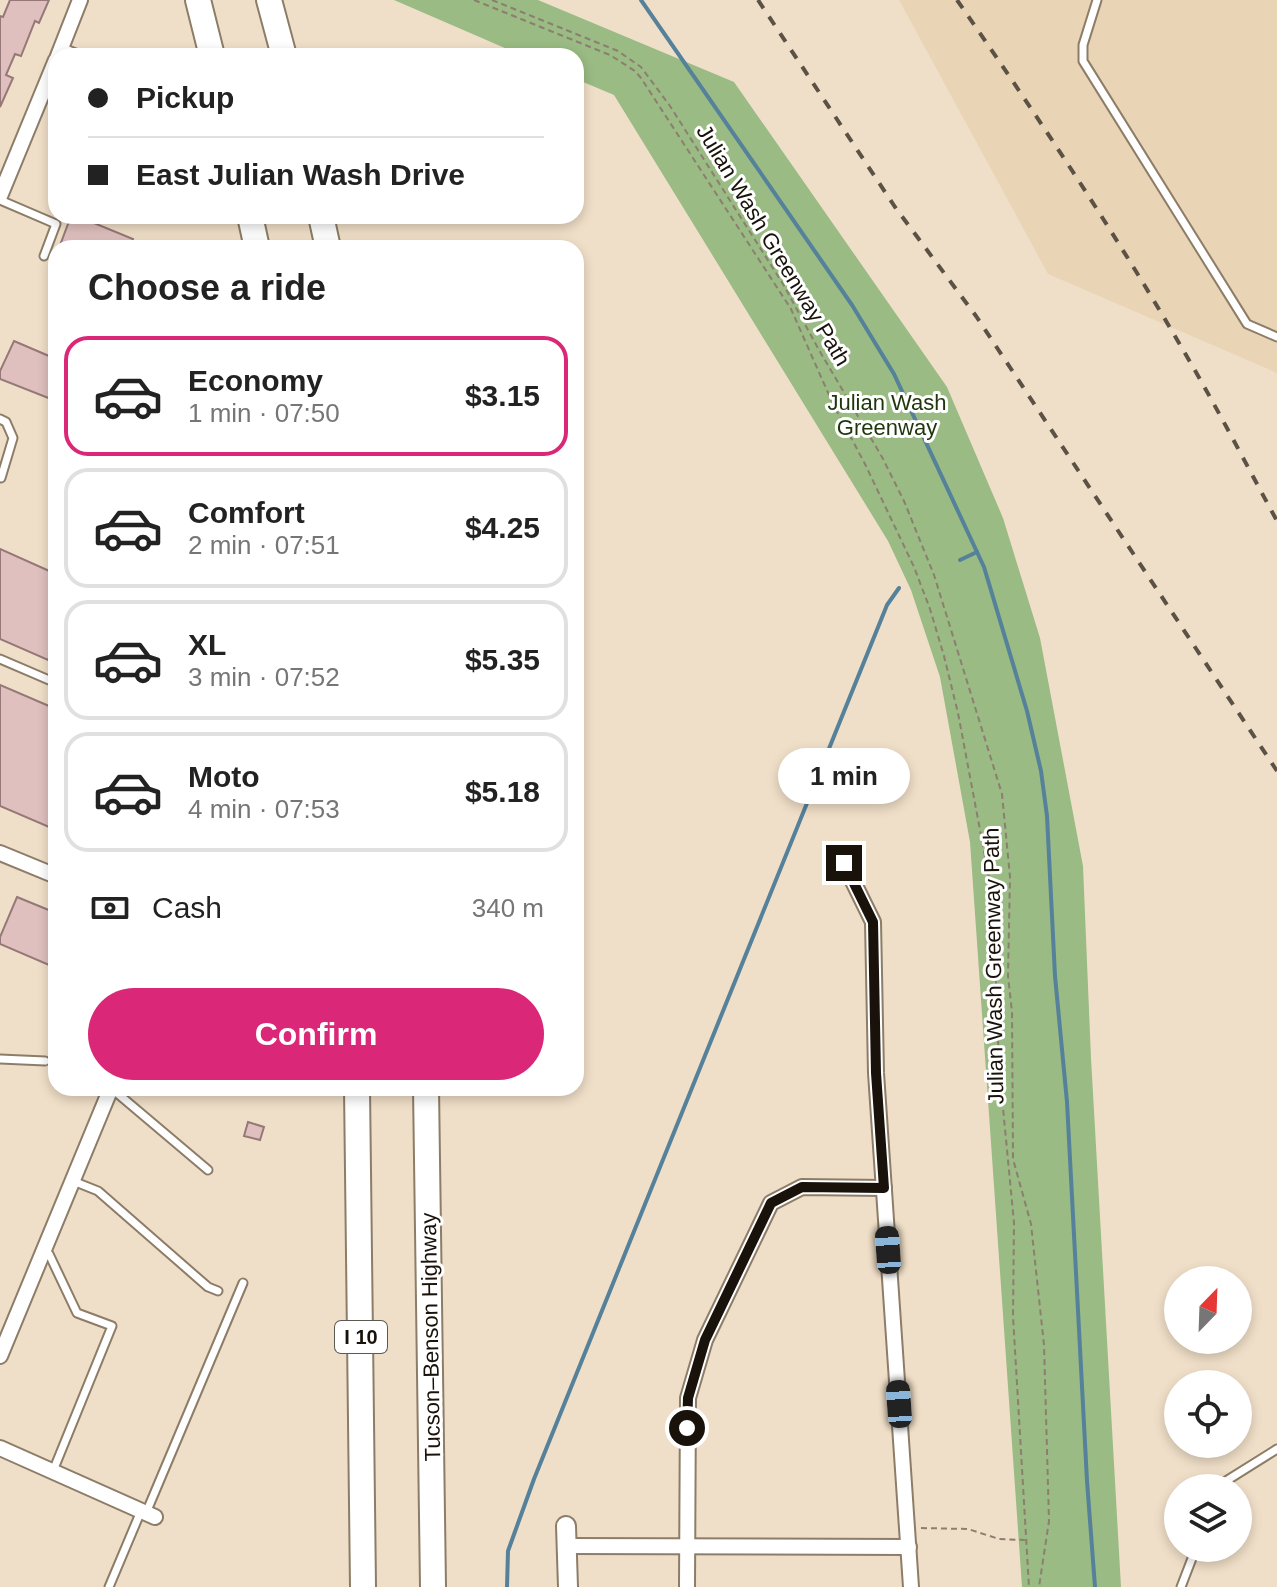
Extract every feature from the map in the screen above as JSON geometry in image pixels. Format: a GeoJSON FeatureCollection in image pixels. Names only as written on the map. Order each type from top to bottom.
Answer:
{"type":"FeatureCollection","features":[{"type":"Feature","properties":{"kind":"highway"},"geometry":{"type":"LineString","coordinates":[[198,0],[210,48]]}},
{"type":"Feature","properties":{"kind":"highway"},"geometry":{"type":"LineString","coordinates":[[269,0],[282,48]]}},
{"type":"Feature","properties":{"kind":"highway","name":"I 10"},"geometry":{"type":"LineString","coordinates":[[357,1096],[363,1587]]}},
{"type":"Feature","properties":{"kind":"highway","name":"Tucson–Benson Highway"},"geometry":{"type":"LineString","coordinates":[[426,1096],[433,1587]]}},
{"type":"Feature","properties":{"kind":"street"},"geometry":{"type":"LineString","coordinates":[[60,48],[80,0]]}},
{"type":"Feature","properties":{"kind":"street"},"geometry":{"type":"LineString","coordinates":[[0,198],[48,79]]}},
{"type":"Feature","properties":{"kind":"street"},"geometry":{"type":"LineString","coordinates":[[0,853],[48,873]]}},
{"type":"Feature","properties":{"kind":"street"},"geometry":{"type":"LineString","coordinates":[[844,863],[873,922],[876,1073],[911,1587]]}},
{"type":"Feature","properties":{"kind":"street"},"geometry":{"type":"LineString","coordinates":[[0,1356],[108,1096]]}},
{"type":"Feature","properties":{"kind":"street"},"geometry":{"type":"LineString","coordinates":[[687,1587],[688,1398],[705,1340],[771,1203],[802,1187],[884,1188]]}},
{"type":"Feature","properties":{"kind":"street"},"geometry":{"type":"LineString","coordinates":[[0,1448],[147,1513]]}},
{"type":"Feature","properties":{"kind":"street"},"geometry":{"type":"LineString","coordinates":[[566,1526],[568,1587]]}},
{"type":"Feature","properties":{"kind":"street"},"geometry":{"type":"LineString","coordinates":[[567,1546],[909,1547]]}},
{"type":"Feature","properties":{"kind":"lane"},"geometry":{"type":"LineString","coordinates":[[1097,0],[1083,45],[1083,61],[1247,324],[1277,337]]}},
{"type":"Feature","properties":{"kind":"lane"},"geometry":{"type":"LineString","coordinates":[[0,198],[48,220]]}},
{"type":"Feature","properties":{"kind":"lane"},"geometry":{"type":"LineString","coordinates":[[44,256],[48,245]]}},
{"type":"Feature","properties":{"kind":"lane"},"geometry":{"type":"LineString","coordinates":[[0,419],[6,422],[13,438],[1,478]]}},
{"type":"Feature","properties":{"kind":"lane"},"geometry":{"type":"LineString","coordinates":[[0,659],[48,680]]}},
{"type":"Feature","properties":{"kind":"lane"},"geometry":{"type":"LineString","coordinates":[[0,1059],[45,1061]]}},
{"type":"Feature","properties":{"kind":"lane"},"geometry":{"type":"LineString","coordinates":[[120,1096],[208,1170]]}},
{"type":"Feature","properties":{"kind":"lane"},"geometry":{"type":"LineString","coordinates":[[73,1181],[98,1191],[208,1287],[218,1291]]}},
{"type":"Feature","properties":{"kind":"lane"},"geometry":{"type":"LineString","coordinates":[[43,1252],[49,1254],[77,1313],[112,1326],[53,1471]]}},
{"type":"Feature","properties":{"kind":"lane"},"geometry":{"type":"LineString","coordinates":[[109,1587],[147,1513],[243,1283]]}},
{"type":"Feature","properties":{"kind":"lane"},"geometry":{"type":"LineString","coordinates":[[1237,1474],[1277,1449]]}},
{"type":"Feature","properties":{"kind":"lane"},"geometry":{"type":"LineString","coordinates":[[1181,1587],[1191,1562]]}},
{"type":"Feature","properties":{"kind":"path","name":"Julian Wash Greenway Path"},"geometry":{"type":"LineString","coordinates":[[474,0],[610,55],[641,78],[791,309],[833,404],[908,555],[930,609],[958,713],[993,899],[999,1066],[1014,1223],[1013,1316],[1029,1587]]}},
{"type":"Feature","properties":{"kind":"path","name":"Julian Wash Greenway Path"},"geometry":{"type":"LineString","coordinates":[[492,0],[618,51],[641,67],[670,106],[783,284],[882,457],[934,575],[1002,794],[1006,830],[1010,877],[1008,976],[1012,1012],[1013,1159],[1031,1224],[1045,1376],[1049,1521],[1039,1587]]}},
{"type":"Feature","properties":{"kind":"path"},"geometry":{"type":"LineString","coordinates":[[908,1528],[968,1529],[999,1539],[1025,1541]]}},
{"type":"Feature","properties":{"kind":"shaded area"},"geometry":{"type":"Polygon","coordinates":[[[899,0],[1277,0],[1277,373],[1048,274],[899,0]]]}},
{"type":"Feature","properties":{"kind":"green space","name":"Julian Wash Greenway"},"geometry":{"type":"Polygon","coordinates":[[[394,0],[538,0],[734,82],[947,387],[1003,518],[1040,638],[1083,866],[1121,1587],[1022,1587],[970,842],[940,677],[911,590],[888,541],[614,95],[584,82],[584,48],[505,48],[394,0]]]}},
{"type":"Feature","properties":{"kind":"building"},"geometry":{"type":"Polygon","coordinates":[[[10,0],[49,0],[39,23],[35,21],[21,56],[15,54],[6,75],[13,78],[0,107],[0,16],[3,17],[10,0]]]}},
{"type":"Feature","properties":{"kind":"building"},"geometry":{"type":"Polygon","coordinates":[[[68,224],[96,224],[133,239],[133,240],[62,240],[68,224]]]}},
{"type":"Feature","properties":{"kind":"building"},"geometry":{"type":"Polygon","coordinates":[[[14,341],[48,356],[48,398],[0,379],[0,371],[14,341]]]}},
{"type":"Feature","properties":{"kind":"building"},"geometry":{"type":"Polygon","coordinates":[[[0,549],[48,570],[48,660],[0,639],[0,549]]]}},
{"type":"Feature","properties":{"kind":"building"},"geometry":{"type":"Polygon","coordinates":[[[0,685],[48,706],[48,827],[0,806],[0,685]]]}},
{"type":"Feature","properties":{"kind":"building"},"geometry":{"type":"Polygon","coordinates":[[[17,897],[48,910],[48,965],[0,944],[17,897]]]}},
{"type":"Feature","properties":{"kind":"building"},"geometry":{"type":"Polygon","coordinates":[[[248,1122],[264,1127],[260,1140],[244,1136],[248,1122]]]}},
{"type":"Feature","properties":{"kind":"waterway"},"geometry":{"type":"LineString","coordinates":[[641,0],[852,305],[894,374],[984,567],[1027,711],[1041,771],[1047,816],[1095,1587]]}},
{"type":"Feature","properties":{"kind":"waterway"},"geometry":{"type":"LineString","coordinates":[[960,560],[977,552]]}},
{"type":"Feature","properties":{"kind":"waterway"},"geometry":{"type":"LineString","coordinates":[[507,1587],[508,1551],[534,1479],[887,605],[899,588]]}},
{"type":"Feature","properties":{"kind":"railway"},"geometry":{"type":"LineString","coordinates":[[758,0],[895,207],[976,316],[1277,771]]}},
{"type":"Feature","properties":{"kind":"railway"},"geometry":{"type":"LineString","coordinates":[[957,0],[1144,284],[1277,521]]}},
{"type":"Feature","properties":{"kind":"route"},"geometry":{"type":"LineString","coordinates":[[687,1428],[688,1398],[705,1340],[771,1203],[802,1187],[884,1188],[876,1073],[873,922],[844,863]]}}]}
